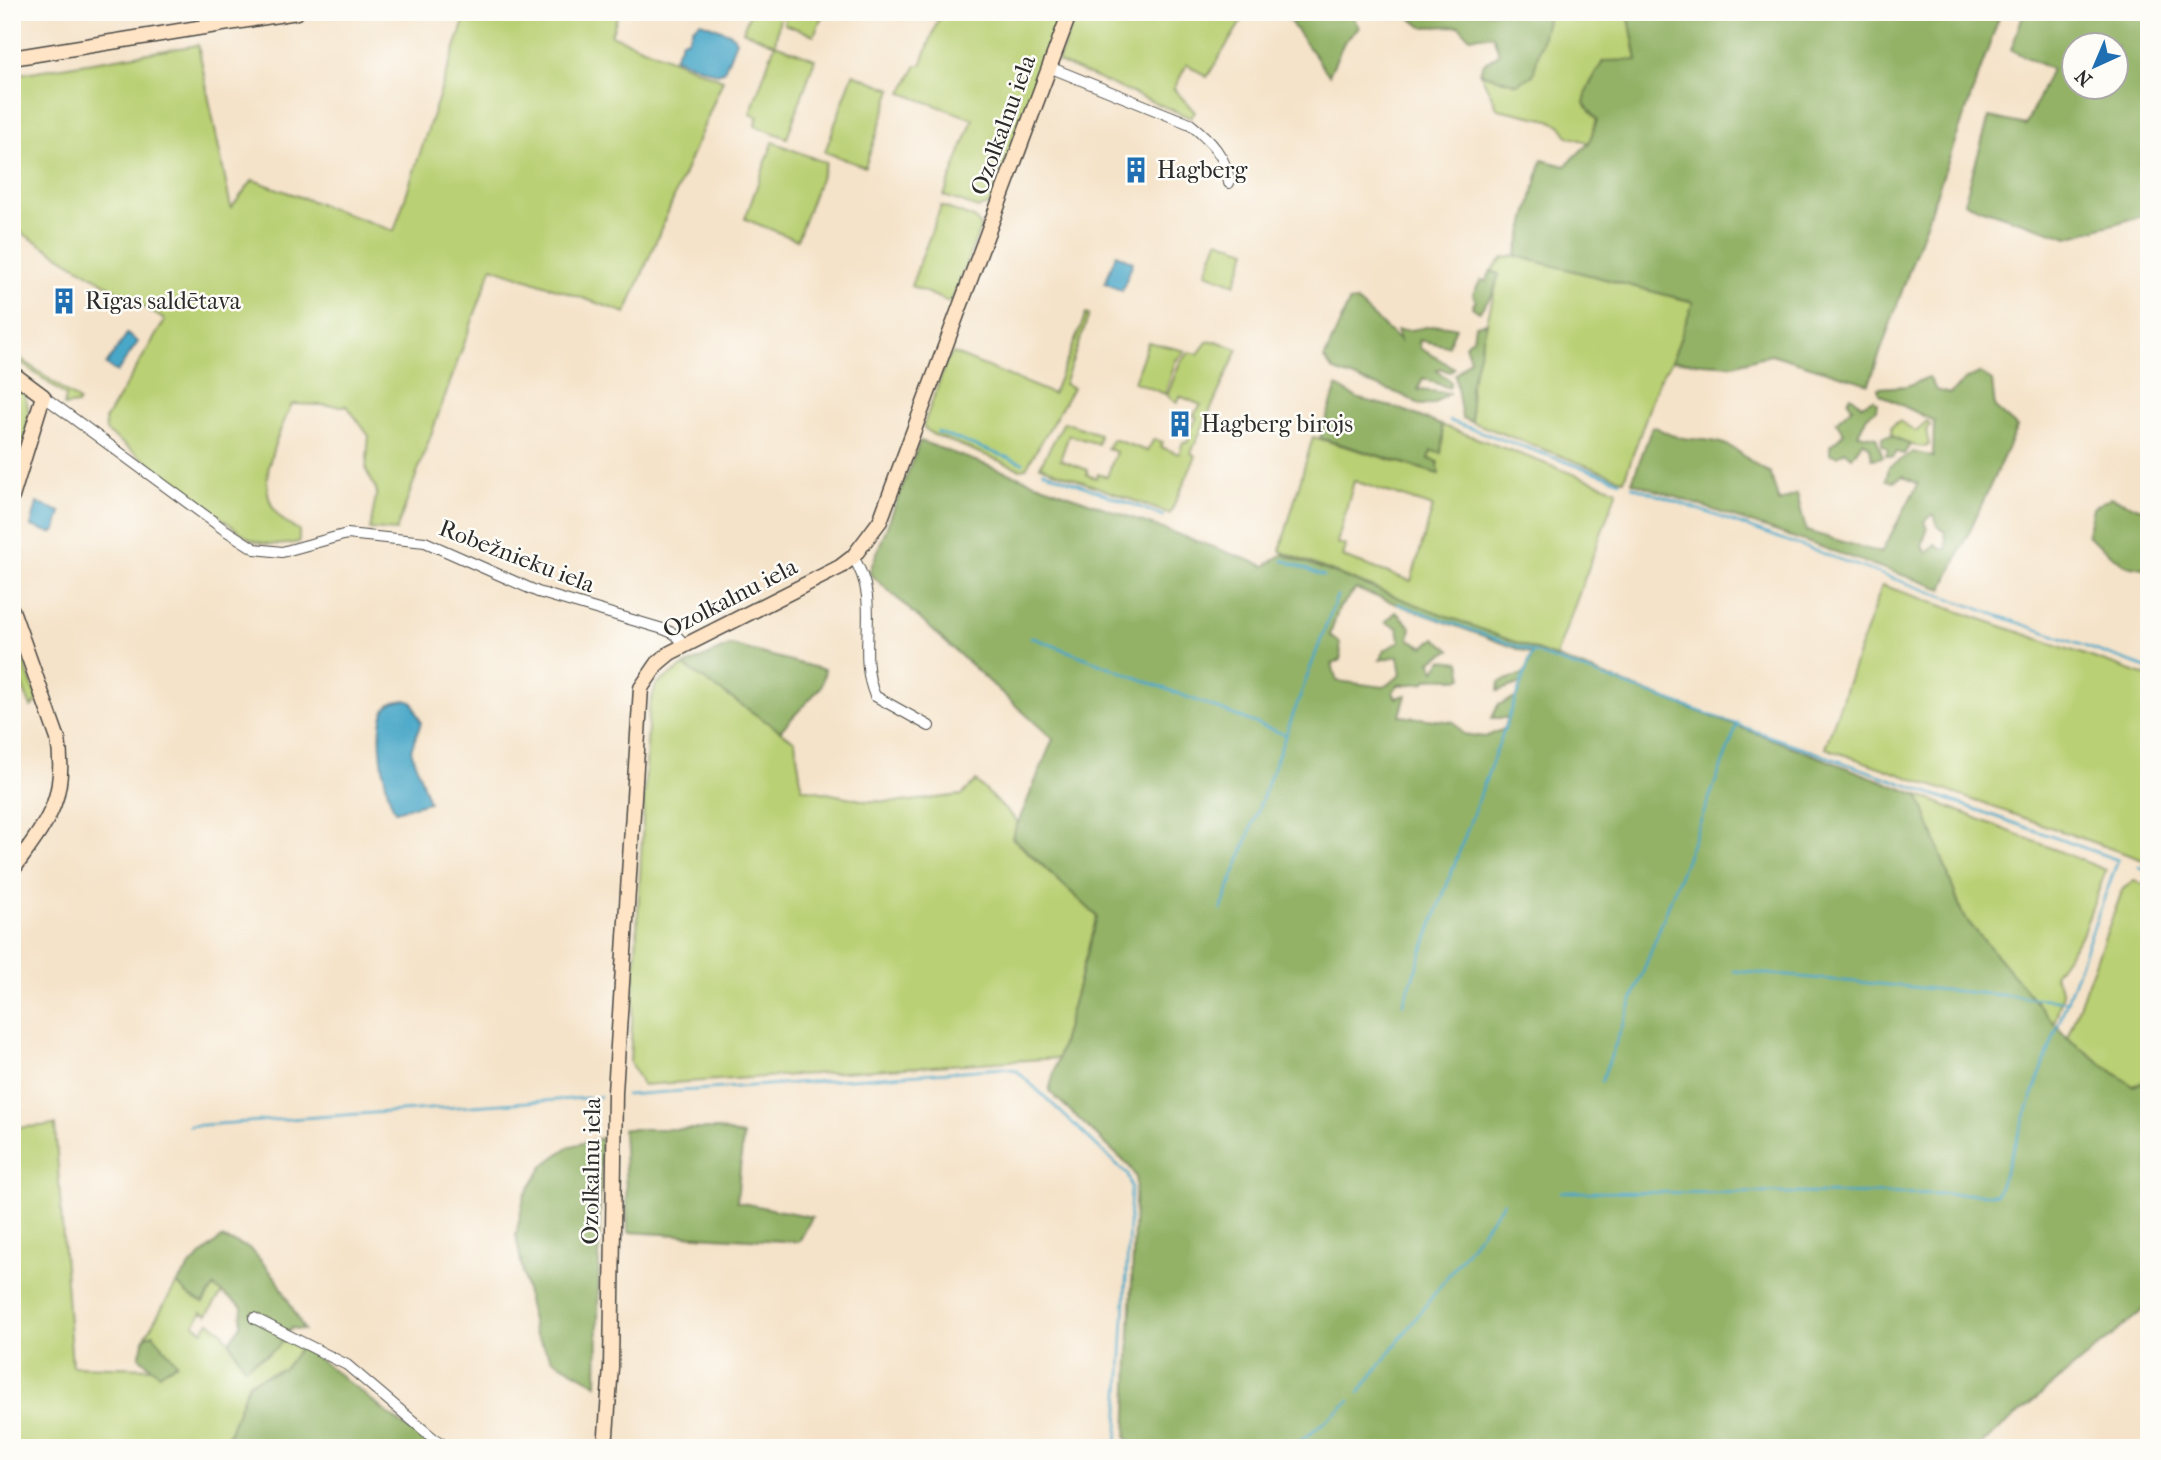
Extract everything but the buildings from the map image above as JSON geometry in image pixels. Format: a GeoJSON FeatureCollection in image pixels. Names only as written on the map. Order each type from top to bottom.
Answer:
{"type":"FeatureCollection","features":[{"type":"Feature","properties":{"kind":"street"},"geometry":{"type":"LineString","coordinates":[[12,58],[205,19],[297,12]]}},
{"type":"Feature","properties":{"kind":"street","name":"Ozolkalnu iela"},"geometry":{"type":"LineString","coordinates":[[606,1448],[611,1367],[615,1092],[641,688],[658,663],[684,644],[853,558],[880,521],[1070,12]]}},
{"type":"Feature","properties":{"kind":"street"},"geometry":{"type":"LineString","coordinates":[[1049,67],[1190,124],[1206,137],[1228,168],[1229,183]]}},
{"type":"Feature","properties":{"kind":"street"},"geometry":{"type":"LineString","coordinates":[[12,373],[43,396],[12,497]]}},
{"type":"Feature","properties":{"kind":"street","name":"Robežnieku iela"},"geometry":{"type":"LineString","coordinates":[[43,396],[222,528],[255,548],[282,552],[347,534],[425,542],[538,592],[663,629],[675,634],[684,644]]}},
{"type":"Feature","properties":{"kind":"street"},"geometry":{"type":"LineString","coordinates":[[853,558],[867,581],[866,663],[875,696],[929,726]]}},
{"type":"Feature","properties":{"kind":"street"},"geometry":{"type":"LineString","coordinates":[[12,610],[58,739],[61,757],[59,789],[48,823],[12,871]]}},
{"type":"Feature","properties":{"kind":"street"},"geometry":{"type":"LineString","coordinates":[[254,1318],[347,1365],[433,1438],[449,1448]]}},
{"type":"Feature","properties":{"kind":"green space"},"geometry":{"type":"Polygon","coordinates":[[[467,12],[619,12],[611,35],[723,80],[626,313],[492,267],[396,531],[370,529],[377,491],[366,470],[369,436],[347,406],[292,404],[271,456],[268,490],[272,506],[282,519],[299,530],[299,542],[273,544],[248,538],[106,431],[105,420],[165,320],[12,227],[12,75],[198,45],[231,208],[253,180],[394,231],[467,12]]]}},
{"type":"Feature","properties":{"kind":"green space"},"geometry":{"type":"Polygon","coordinates":[[[750,12],[781,12],[775,44],[743,31],[750,12]]]}},
{"type":"Feature","properties":{"kind":"green space"},"geometry":{"type":"Polygon","coordinates":[[[785,12],[824,12],[814,35],[784,24],[785,12]]]}},
{"type":"Feature","properties":{"kind":"green space"},"geometry":{"type":"Polygon","coordinates":[[[941,12],[1062,12],[989,205],[978,208],[944,196],[973,119],[902,93],[917,65],[921,65],[941,12]]]}},
{"type":"Feature","properties":{"kind":"green space"},"geometry":{"type":"Polygon","coordinates":[[[1077,12],[1247,12],[1207,77],[1187,64],[1174,89],[1195,112],[1191,118],[1058,62],[1077,12]]]}},
{"type":"Feature","properties":{"kind":"green space"},"geometry":{"type":"Polygon","coordinates":[[[1283,12],[1351,12],[1359,28],[1344,42],[1329,75],[1283,12]]]}},
{"type":"Feature","properties":{"kind":"green space"},"geometry":{"type":"Polygon","coordinates":[[[1403,12],[1549,12],[1533,75],[1517,84],[1480,73],[1483,64],[1499,54],[1493,35],[1469,37],[1459,26],[1422,27],[1403,12]]]}},
{"type":"Feature","properties":{"kind":"green space"},"geometry":{"type":"Polygon","coordinates":[[[1549,12],[1628,12],[1637,61],[1584,103],[1597,120],[1589,143],[1568,136],[1560,125],[1549,120],[1498,109],[1480,73],[1517,84],[1541,38],[1549,12]]]}},
{"type":"Feature","properties":{"kind":"green space"},"geometry":{"type":"Polygon","coordinates":[[[1628,12],[2001,12],[1869,384],[1771,354],[1734,365],[1672,361],[1693,302],[1516,256],[1542,160],[1565,166],[1589,143],[1597,120],[1584,103],[1588,87],[1603,61],[1637,60],[1628,12]]]}},
{"type":"Feature","properties":{"kind":"green space"},"geometry":{"type":"Polygon","coordinates":[[[2024,12],[2149,12],[2149,214],[2068,237],[1964,203],[1989,117],[2026,125],[2051,69],[2011,50],[2024,12]]]}},
{"type":"Feature","properties":{"kind":"green space"},"geometry":{"type":"Polygon","coordinates":[[[775,44],[815,59],[787,138],[755,126],[758,117],[750,114],[775,44]]]}},
{"type":"Feature","properties":{"kind":"green space"},"geometry":{"type":"Polygon","coordinates":[[[853,74],[892,89],[865,167],[825,152],[853,74]]]}},
{"type":"Feature","properties":{"kind":"green space"},"geometry":{"type":"Polygon","coordinates":[[[773,142],[826,163],[797,240],[745,219],[773,142]]]}},
{"type":"Feature","properties":{"kind":"green space"},"geometry":{"type":"Polygon","coordinates":[[[941,206],[974,218],[981,226],[951,303],[911,286],[941,206]]]}},
{"type":"Feature","properties":{"kind":"green space"},"geometry":{"type":"Polygon","coordinates":[[[1218,240],[1247,250],[1235,284],[1206,273],[1218,240]]]}},
{"type":"Feature","properties":{"kind":"green space"},"geometry":{"type":"Polygon","coordinates":[[[1516,256],[1694,302],[1672,361],[1659,380],[1624,480],[1472,422],[1470,388],[1499,274],[1491,271],[1503,258],[1516,256]]]}},
{"type":"Feature","properties":{"kind":"green space"},"geometry":{"type":"Polygon","coordinates":[[[1491,271],[1499,274],[1493,294],[1479,312],[1472,307],[1476,300],[1473,294],[1481,280],[1486,281],[1491,271]]]}},
{"type":"Feature","properties":{"kind":"green space"},"geometry":{"type":"Polygon","coordinates":[[[1356,301],[1400,341],[1397,330],[1439,325],[1456,328],[1448,346],[1419,340],[1420,348],[1454,368],[1450,372],[1440,368],[1436,370],[1451,382],[1449,388],[1423,378],[1418,390],[1449,393],[1434,404],[1421,405],[1400,394],[1334,371],[1324,359],[1349,302],[1356,301]]]}},
{"type":"Feature","properties":{"kind":"green space"},"geometry":{"type":"Polygon","coordinates":[[[1086,314],[1089,315],[1064,384],[1073,388],[1026,468],[1020,469],[932,434],[923,427],[947,360],[953,353],[1053,394],[1086,314]]]}},
{"type":"Feature","properties":{"kind":"green space"},"geometry":{"type":"Polygon","coordinates":[[[1487,323],[1470,388],[1472,422],[1462,418],[1455,375],[1470,359],[1465,345],[1473,338],[1475,325],[1487,323]]]}},
{"type":"Feature","properties":{"kind":"green space"},"geometry":{"type":"Polygon","coordinates":[[[1216,341],[1238,349],[1191,453],[1196,456],[1170,514],[1040,466],[1064,422],[1099,434],[1098,444],[1069,435],[1060,460],[1088,470],[1087,475],[1096,478],[1098,474],[1107,477],[1116,452],[1107,448],[1113,439],[1147,451],[1154,439],[1162,442],[1161,447],[1179,454],[1183,442],[1187,443],[1191,434],[1187,433],[1189,426],[1193,426],[1197,417],[1193,416],[1201,405],[1180,396],[1177,403],[1167,396],[1180,362],[1190,352],[1198,354],[1207,342],[1216,341]]]}},
{"type":"Feature","properties":{"kind":"green space"},"geometry":{"type":"Polygon","coordinates":[[[1148,342],[1186,351],[1176,360],[1165,394],[1134,382],[1148,342]]]}},
{"type":"Feature","properties":{"kind":"green space"},"geometry":{"type":"Polygon","coordinates":[[[12,352],[79,401],[77,404],[64,406],[66,396],[12,356],[12,352]]]}},
{"type":"Feature","properties":{"kind":"green space"},"geometry":{"type":"Polygon","coordinates":[[[1980,373],[1992,381],[1995,408],[2017,427],[1943,589],[1632,482],[1652,427],[1681,438],[1724,444],[1770,472],[1779,502],[1797,494],[1806,531],[1881,553],[1918,484],[1903,476],[1894,481],[1886,480],[1889,467],[1913,452],[1933,457],[1934,421],[1879,394],[1878,388],[1907,386],[1929,377],[1936,390],[1950,394],[1966,379],[1980,373]],[[1934,514],[1924,521],[1927,529],[1922,546],[1927,553],[1935,544],[1941,549],[1947,549],[1945,532],[1938,526],[1934,514]]]}},
{"type":"Feature","properties":{"kind":"green space"},"geometry":{"type":"Polygon","coordinates":[[[12,379],[26,398],[28,419],[17,465],[12,468],[12,379]]]}},
{"type":"Feature","properties":{"kind":"green space"},"geometry":{"type":"Polygon","coordinates":[[[1337,386],[1359,399],[1400,409],[1441,425],[1441,453],[1431,451],[1429,459],[1438,462],[1439,474],[1320,438],[1337,386]]]}},
{"type":"Feature","properties":{"kind":"green space"},"geometry":{"type":"Polygon","coordinates":[[[1851,396],[1862,405],[1873,399],[1877,403],[1876,410],[1867,416],[1858,434],[1876,437],[1883,457],[1872,459],[1870,447],[1863,441],[1852,457],[1845,451],[1838,456],[1830,454],[1830,446],[1844,433],[1836,422],[1852,407],[1848,401],[1851,396]]]}},
{"type":"Feature","properties":{"kind":"green space"},"geometry":{"type":"Polygon","coordinates":[[[1899,421],[1916,431],[1927,421],[1930,425],[1926,430],[1929,445],[1915,446],[1892,436],[1891,427],[1899,421]]]}},
{"type":"Feature","properties":{"kind":"green space"},"geometry":{"type":"Polygon","coordinates":[[[1441,425],[1617,490],[1555,659],[1280,551],[1313,437],[1438,474],[1438,462],[1429,459],[1431,451],[1441,453],[1441,425]],[[1354,481],[1337,543],[1346,546],[1343,557],[1411,581],[1433,507],[1354,481]]]}},
{"type":"Feature","properties":{"kind":"green space"},"geometry":{"type":"Polygon","coordinates":[[[1892,436],[1910,445],[1904,454],[1896,452],[1893,457],[1886,455],[1888,449],[1882,445],[1882,437],[1892,436]]]}},
{"type":"Feature","properties":{"kind":"green space"},"geometry":{"type":"Polygon","coordinates":[[[920,441],[1265,566],[1283,554],[1919,795],[1963,916],[2067,1038],[2133,1086],[2149,1079],[2149,1305],[1977,1448],[1139,1448],[1126,1438],[1136,1177],[1130,1167],[1049,1091],[1097,916],[1012,837],[1053,739],[869,573],[920,441]],[[1356,589],[1339,608],[1330,635],[1340,643],[1341,660],[1332,664],[1337,681],[1384,687],[1401,675],[1398,656],[1380,660],[1385,650],[1400,641],[1398,628],[1385,622],[1396,612],[1411,627],[1409,639],[1424,647],[1435,638],[1451,650],[1430,661],[1435,670],[1442,660],[1460,662],[1463,678],[1427,679],[1424,683],[1398,685],[1393,692],[1396,698],[1406,695],[1400,716],[1454,722],[1463,734],[1485,737],[1504,729],[1508,718],[1492,718],[1498,705],[1516,698],[1521,683],[1498,691],[1499,682],[1524,674],[1532,654],[1356,589]]]}},
{"type":"Feature","properties":{"kind":"green space"},"geometry":{"type":"Polygon","coordinates":[[[2111,497],[2149,512],[2149,569],[2125,565],[2087,535],[2093,508],[2111,497]]]}},
{"type":"Feature","properties":{"kind":"green space"},"geometry":{"type":"Polygon","coordinates":[[[1882,585],[2149,677],[2149,862],[1825,748],[1882,585]]]}},
{"type":"Feature","properties":{"kind":"green space"},"geometry":{"type":"Polygon","coordinates":[[[12,630],[38,701],[31,707],[12,661],[12,630]]]}},
{"type":"Feature","properties":{"kind":"green space"},"geometry":{"type":"Polygon","coordinates":[[[731,645],[825,670],[821,687],[780,731],[684,666],[731,645]]]}},
{"type":"Feature","properties":{"kind":"green space"},"geometry":{"type":"Polygon","coordinates":[[[684,666],[795,741],[802,788],[866,801],[901,802],[962,795],[976,781],[1018,822],[1012,838],[1097,916],[1058,1058],[642,1085],[630,1062],[649,708],[656,685],[684,666]]]}},
{"type":"Feature","properties":{"kind":"green space"},"geometry":{"type":"Polygon","coordinates":[[[1919,795],[2106,870],[2082,935],[2054,974],[2063,993],[2054,1024],[1963,916],[1919,795]]]}},
{"type":"Feature","properties":{"kind":"green space"},"geometry":{"type":"Polygon","coordinates":[[[2134,881],[2149,886],[2149,1079],[2133,1087],[2067,1038],[2123,889],[2134,881]]]}},
{"type":"Feature","properties":{"kind":"green space"},"geometry":{"type":"Polygon","coordinates":[[[55,1125],[72,1366],[152,1368],[159,1374],[154,1334],[145,1337],[177,1283],[187,1294],[213,1287],[222,1293],[207,1315],[202,1312],[194,1325],[203,1331],[209,1322],[222,1331],[244,1366],[266,1356],[285,1339],[301,1347],[284,1369],[249,1382],[228,1437],[227,1448],[12,1448],[12,1128],[55,1125]]]}},
{"type":"Feature","properties":{"kind":"green space"},"geometry":{"type":"Polygon","coordinates":[[[623,1129],[718,1129],[743,1136],[737,1202],[812,1217],[799,1242],[628,1232],[623,1129]]]}},
{"type":"Feature","properties":{"kind":"green space"},"geometry":{"type":"Polygon","coordinates":[[[601,1138],[597,1384],[552,1359],[534,1332],[516,1235],[524,1197],[544,1165],[568,1147],[601,1138]]]}},
{"type":"Feature","properties":{"kind":"green space"},"geometry":{"type":"Polygon","coordinates":[[[221,1238],[250,1248],[277,1279],[304,1330],[292,1328],[277,1348],[244,1367],[230,1341],[241,1325],[242,1307],[214,1287],[203,1303],[187,1294],[177,1283],[193,1263],[221,1238]]]}},
{"type":"Feature","properties":{"kind":"green space"},"geometry":{"type":"Polygon","coordinates":[[[153,1334],[177,1363],[159,1374],[139,1357],[145,1337],[153,1334]]]}},
{"type":"Feature","properties":{"kind":"green space"},"geometry":{"type":"Polygon","coordinates":[[[301,1347],[438,1448],[227,1448],[228,1437],[249,1382],[284,1369],[301,1347]]]}},
{"type":"Feature","properties":{"kind":"water"},"geometry":{"type":"Polygon","coordinates":[[[701,22],[732,34],[736,41],[724,71],[718,74],[674,58],[682,41],[688,39],[693,28],[701,22]]]}},
{"type":"Feature","properties":{"kind":"water"},"geometry":{"type":"Polygon","coordinates":[[[1116,254],[1133,262],[1122,291],[1105,283],[1116,254]]]}},
{"type":"Feature","properties":{"kind":"water"},"geometry":{"type":"Polygon","coordinates":[[[127,334],[138,342],[117,372],[106,365],[127,334]]]}},
{"type":"Feature","properties":{"kind":"water"},"geometry":{"type":"Polygon","coordinates":[[[37,503],[61,512],[56,530],[51,533],[31,526],[37,503]]]}},
{"type":"Feature","properties":{"kind":"water"},"geometry":{"type":"Polygon","coordinates":[[[406,700],[413,703],[421,723],[411,750],[429,802],[395,811],[384,775],[382,717],[388,706],[406,700]]]}},
{"type":"Feature","properties":{"kind":"waterway"},"geometry":{"type":"LineString","coordinates":[[1450,421],[1620,481]]}},
{"type":"Feature","properties":{"kind":"waterway"},"geometry":{"type":"LineString","coordinates":[[937,432],[1023,463]]}},
{"type":"Feature","properties":{"kind":"waterway"},"geometry":{"type":"LineString","coordinates":[[1043,471],[1163,516]]}},
{"type":"Feature","properties":{"kind":"waterway"},"geometry":{"type":"LineString","coordinates":[[1632,486],[2149,669]]}},
{"type":"Feature","properties":{"kind":"waterway"},"geometry":{"type":"LineString","coordinates":[[1283,560],[1324,576]]}},
{"type":"Feature","properties":{"kind":"waterway"},"geometry":{"type":"LineString","coordinates":[[1221,910],[1337,596]]}},
{"type":"Feature","properties":{"kind":"waterway"},"geometry":{"type":"LineString","coordinates":[[1398,604],[2118,860],[1997,1194],[1561,1192]]}},
{"type":"Feature","properties":{"kind":"waterway"},"geometry":{"type":"LineString","coordinates":[[1031,637],[1286,735]]}},
{"type":"Feature","properties":{"kind":"waterway"},"geometry":{"type":"LineString","coordinates":[[1403,1004],[1532,654]]}},
{"type":"Feature","properties":{"kind":"waterway"},"geometry":{"type":"LineString","coordinates":[[1601,1082],[1738,723]]}},
{"type":"Feature","properties":{"kind":"waterway"},"geometry":{"type":"LineString","coordinates":[[2139,867],[2149,870]]}},
{"type":"Feature","properties":{"kind":"waterway"},"geometry":{"type":"LineString","coordinates":[[1734,971],[2068,1001]]}},
{"type":"Feature","properties":{"kind":"waterway"},"geometry":{"type":"LineString","coordinates":[[626,1095],[1004,1068],[1016,1070],[1128,1175],[1131,1188],[1117,1448]]}},
{"type":"Feature","properties":{"kind":"waterway"},"geometry":{"type":"LineString","coordinates":[[189,1126],[600,1097]]}},
{"type":"Feature","properties":{"kind":"waterway"},"geometry":{"type":"LineString","coordinates":[[1359,1393],[1504,1202]]}},
{"type":"Feature","properties":{"kind":"waterway"},"geometry":{"type":"LineString","coordinates":[[1292,1448],[1350,1401]]}},
{"type":"Feature","properties":{"kind":"place","name":"Hagberg"},"geometry":{"type":"Point","coordinates":[1136,170]}},
{"type":"Feature","properties":{"kind":"place","name":"Rīgas saldētava"},"geometry":{"type":"Point","coordinates":[64,301]}},
{"type":"Feature","properties":{"kind":"place","name":"Hagberg birojs"},"geometry":{"type":"Point","coordinates":[1180,424]}}]}
